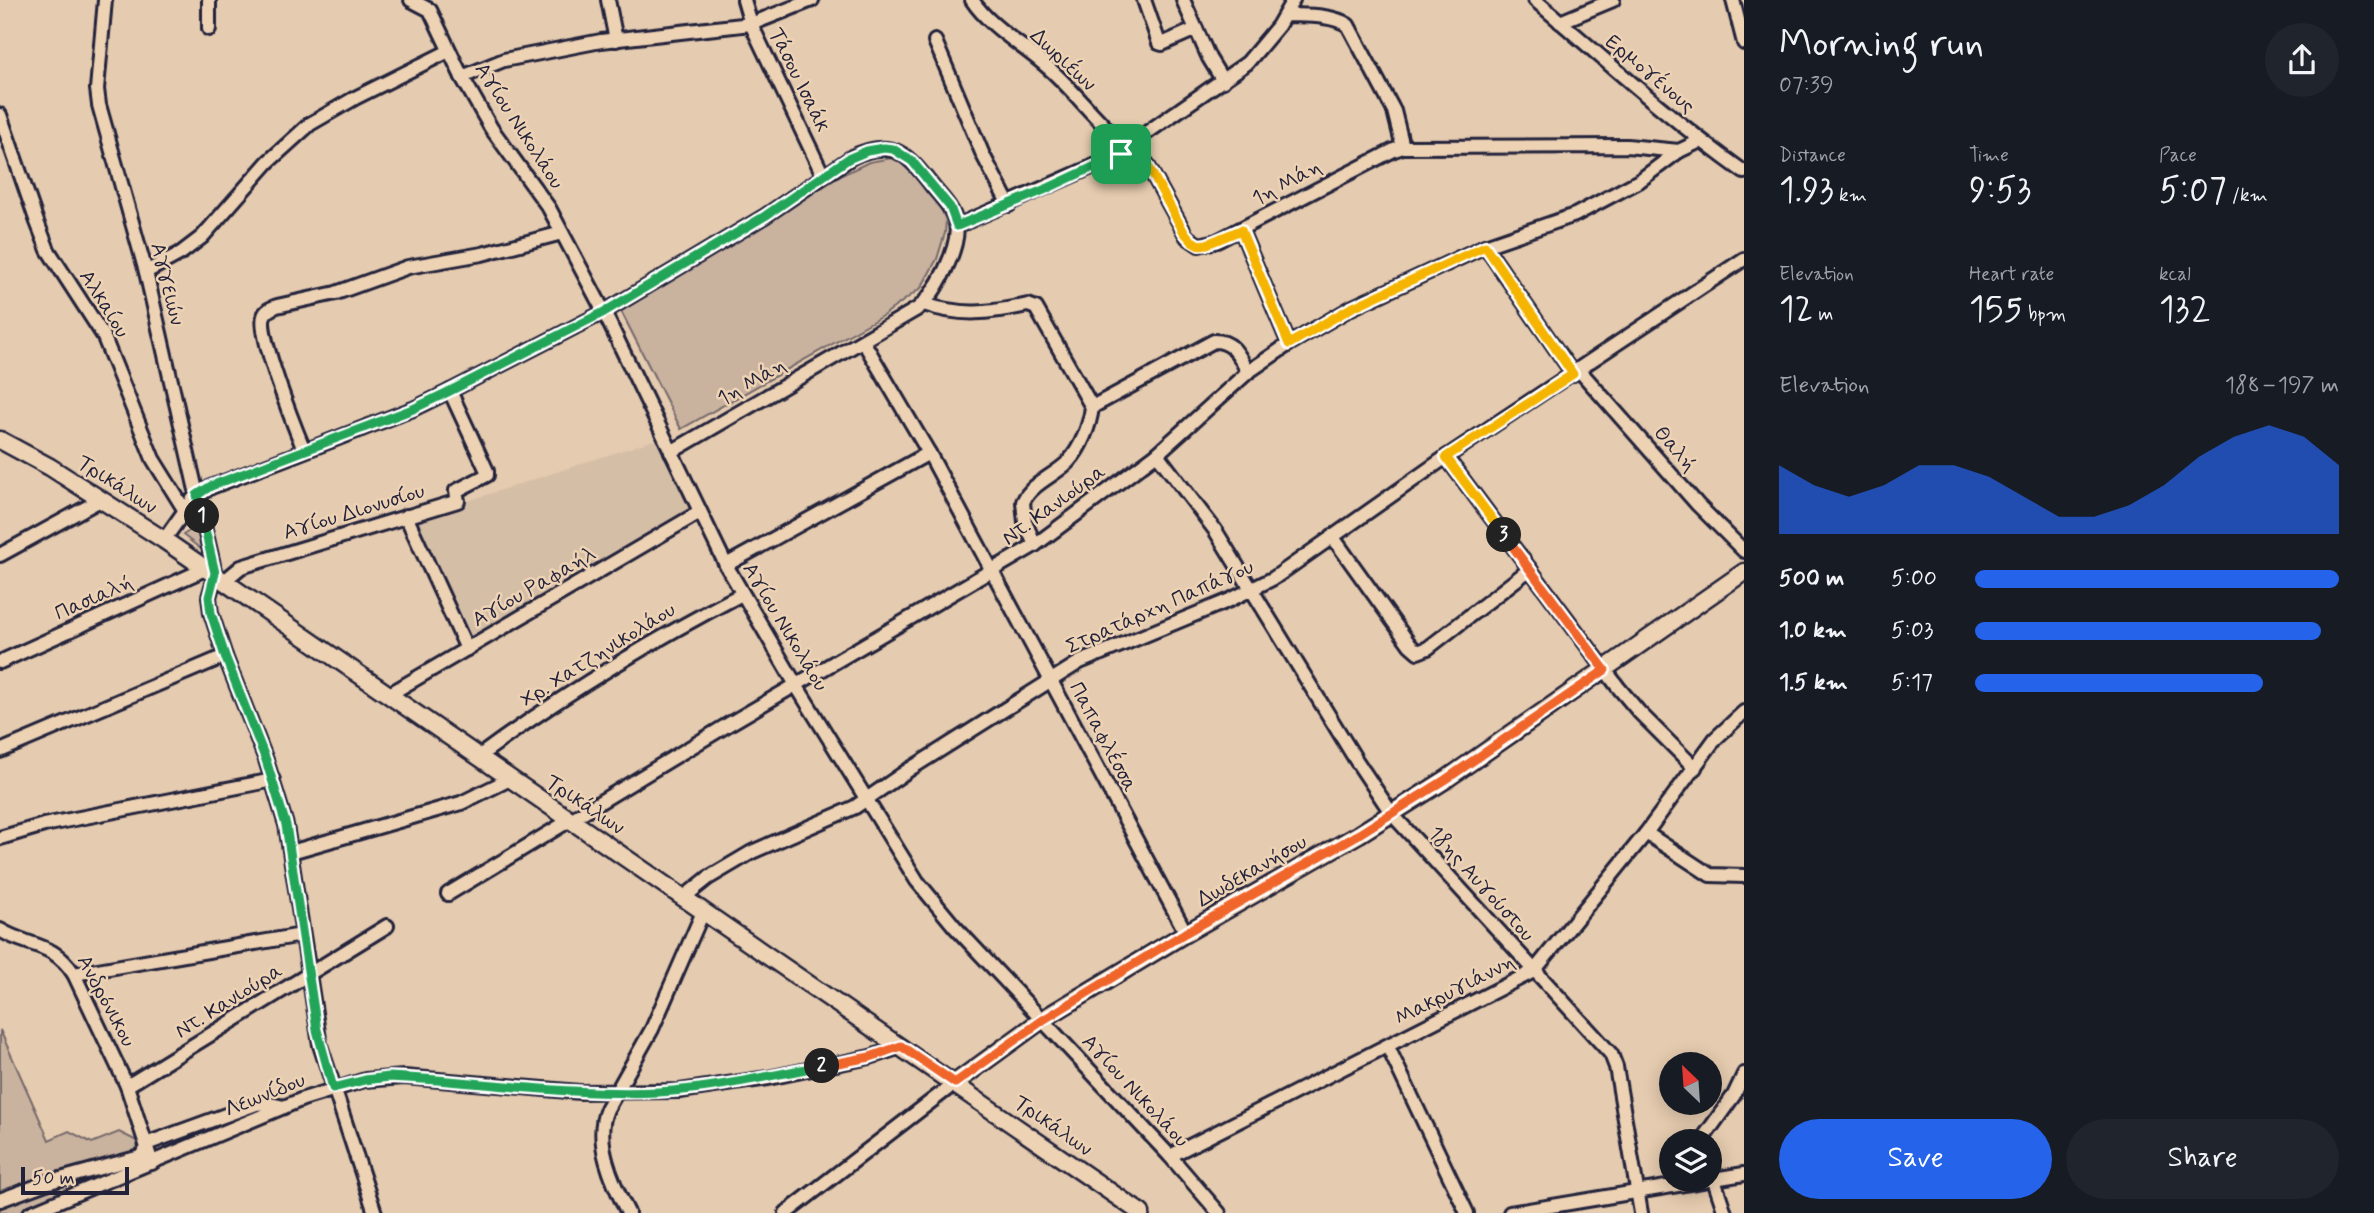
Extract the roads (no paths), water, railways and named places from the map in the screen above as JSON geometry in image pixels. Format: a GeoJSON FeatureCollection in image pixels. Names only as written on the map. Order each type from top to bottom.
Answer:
{"type":"FeatureCollection","features":[{"type":"Feature","properties":{"kind":"main road","name":"Τρικάλων"},"geometry":{"type":"LineString","coordinates":[[0,440],[102,499],[164,540],[1141,1213]]}},
{"type":"Feature","properties":{"kind":"main road","name":"Δωδεκανήσου"},"geometry":{"type":"LineString","coordinates":[[955,1083],[1043,1020],[1445,780],[1744,572]]}},
{"type":"Feature","properties":{"kind":"street","name":"Αγγειών"},"geometry":{"type":"LineString","coordinates":[[106,0],[97,89],[99,105],[146,272],[214,576]]}},
{"type":"Feature","properties":{"kind":"street"},"geometry":{"type":"LineString","coordinates":[[209,0],[209,29]]}},
{"type":"Feature","properties":{"kind":"street","name":"Αγίου Νικολάου"},"geometry":{"type":"LineString","coordinates":[[411,0],[431,5],[449,51],[491,128],[541,197],[604,312],[700,513],[742,594],[923,890],[1170,1156],[1219,1213]]}},
{"type":"Feature","properties":{"kind":"street"},"geometry":{"type":"LineString","coordinates":[[607,0],[616,40]]}},
{"type":"Feature","properties":{"kind":"street","name":"Τάσου Ισαάκ"},"geometry":{"type":"LineString","coordinates":[[744,0],[751,24],[823,175]]}},
{"type":"Feature","properties":{"kind":"street"},"geometry":{"type":"LineString","coordinates":[[462,76],[504,60],[616,40],[751,24],[812,0]]}},
{"type":"Feature","properties":{"kind":"street","name":"Δωριέων"},"geometry":{"type":"LineString","coordinates":[[972,0],[992,22],[1054,72],[1099,123],[1129,148]]}},
{"type":"Feature","properties":{"kind":"street"},"geometry":{"type":"LineString","coordinates":[[1144,0],[1159,43],[1196,29]]}},
{"type":"Feature","properties":{"kind":"street"},"geometry":{"type":"LineString","coordinates":[[1182,0],[1213,66],[1223,81]]}},
{"type":"Feature","properties":{"kind":"street"},"geometry":{"type":"LineString","coordinates":[[164,540],[184,509],[197,495],[225,480],[413,409],[604,312],[765,216],[823,175],[862,153],[884,148],[893,149],[912,161],[950,207],[957,226],[1121,154],[1142,136],[1223,81],[1254,55],[1285,15],[1293,0]]}},
{"type":"Feature","properties":{"kind":"street","name":"Ερμογένους"},"geometry":{"type":"LineString","coordinates":[[1535,0],[1590,50],[1700,141],[1744,172]]}},
{"type":"Feature","properties":{"kind":"street"},"geometry":{"type":"LineString","coordinates":[[1560,22],[1612,0]]}},
{"type":"Feature","properties":{"kind":"street"},"geometry":{"type":"LineString","coordinates":[[1733,0],[1744,43]]}},
{"type":"Feature","properties":{"kind":"street"},"geometry":{"type":"LineString","coordinates":[[1285,15],[1317,16],[1348,25],[1394,111],[1403,147]]}},
{"type":"Feature","properties":{"kind":"street"},"geometry":{"type":"LineString","coordinates":[[935,41],[983,155],[1009,205]]}},
{"type":"Feature","properties":{"kind":"street"},"geometry":{"type":"LineString","coordinates":[[146,272],[181,253],[202,237],[268,162],[310,124],[449,51]]}},
{"type":"Feature","properties":{"kind":"street","name":"Αλκαίου"},"geometry":{"type":"LineString","coordinates":[[0,115],[43,238],[56,264],[103,335],[153,459],[184,509]]}},
{"type":"Feature","properties":{"kind":"street"},"geometry":{"type":"LineString","coordinates":[[1679,151],[1700,141]]}},
{"type":"Feature","properties":{"kind":"street","name":"1η Μάη"},"geometry":{"type":"LineString","coordinates":[[1129,148],[1147,164],[1184,232],[1199,245],[1241,230],[1394,149],[1403,147],[1627,146],[1679,151]]}},
{"type":"Feature","properties":{"kind":"street","name":"Ντ. Κανιούρα"},"geometry":{"type":"LineString","coordinates":[[448,894],[1035,545],[1157,454],[1248,372],[1289,344],[1351,308],[1485,246],[1575,215],[1639,181],[1679,151]]}},
{"type":"Feature","properties":{"kind":"street","name":"1η Μάη"},"geometry":{"type":"LineString","coordinates":[[671,452],[924,304],[940,280],[957,226]]}},
{"type":"Feature","properties":{"kind":"street"},"geometry":{"type":"LineString","coordinates":[[1241,230],[1289,344]]}},
{"type":"Feature","properties":{"kind":"street"},"geometry":{"type":"LineString","coordinates":[[303,450],[269,351],[262,318],[265,313],[277,306],[365,284],[408,267],[482,254],[562,233]]}},
{"type":"Feature","properties":{"kind":"street","name":"Θαλή"},"geometry":{"type":"LineString","coordinates":[[1485,246],[1576,372],[1744,551]]}},
{"type":"Feature","properties":{"kind":"street","name":"Στρατάρχη Παπάγου"},"geometry":{"type":"LineString","coordinates":[[683,898],[719,871],[752,852],[867,799],[1050,679],[1104,651],[1274,578],[1446,457],[1744,259]]}},
{"type":"Feature","properties":{"kind":"street"},"geometry":{"type":"LineString","coordinates":[[924,304],[967,314],[1032,306],[1039,310],[1092,407],[1090,423],[1073,456],[1034,488],[1023,502],[1025,522],[1035,545]]}},
{"type":"Feature","properties":{"kind":"street","name":"Παπαφλέσσα"},"geometry":{"type":"LineString","coordinates":[[863,341],[929,453],[1185,933]]}},
{"type":"Feature","properties":{"kind":"street"},"geometry":{"type":"LineString","coordinates":[[1092,407],[1214,341],[1223,341],[1233,346],[1248,372]]}},
{"type":"Feature","properties":{"kind":"street","name":"Αγίου Διονυσίου"},"geometry":{"type":"LineString","coordinates":[[214,576],[457,501],[456,491],[487,475],[450,391]]}},
{"type":"Feature","properties":{"kind":"street"},"geometry":{"type":"LineString","coordinates":[[726,565],[929,453]]}},
{"type":"Feature","properties":{"kind":"street","name":"18ης Αυγούστου"},"geometry":{"type":"LineString","coordinates":[[1157,454],[1202,512],[1253,589],[1356,760],[1392,814],[1613,1057],[1642,1213]]}},
{"type":"Feature","properties":{"kind":"street"},"geometry":{"type":"LineString","coordinates":[[1446,457],[1605,670],[1639,712],[1695,768]]}},
{"type":"Feature","properties":{"kind":"street"},"geometry":{"type":"LineString","coordinates":[[0,555],[102,499]]}},
{"type":"Feature","properties":{"kind":"street","name":"Αγίου Ραφαήλ"},"geometry":{"type":"LineString","coordinates":[[388,695],[700,513]]}},
{"type":"Feature","properties":{"kind":"street"},"geometry":{"type":"LineString","coordinates":[[406,516],[467,649]]}},
{"type":"Feature","properties":{"kind":"street"},"geometry":{"type":"LineString","coordinates":[[1332,536],[1412,648],[1418,652],[1428,648],[1530,569]]}},
{"type":"Feature","properties":{"kind":"street"},"geometry":{"type":"LineString","coordinates":[[214,576],[209,608],[272,780],[291,852],[318,1037],[375,1213]]}},
{"type":"Feature","properties":{"kind":"street","name":"Πασιαλή"},"geometry":{"type":"LineString","coordinates":[[0,662],[214,576]]}},
{"type":"Feature","properties":{"kind":"street","name":"Χρ. Χατζηνικολάου"},"geometry":{"type":"LineString","coordinates":[[478,757],[531,718],[608,668],[663,635],[742,594]]}},
{"type":"Feature","properties":{"kind":"street"},"geometry":{"type":"LineString","coordinates":[[0,751],[225,656]]}},
{"type":"Feature","properties":{"kind":"street","name":"Μακρυγιάννη"},"geometry":{"type":"LineString","coordinates":[[1170,1156],[1534,971],[1646,833],[1722,732],[1744,712]]}},
{"type":"Feature","properties":{"kind":"street"},"geometry":{"type":"LineString","coordinates":[[291,852],[461,803],[510,779]]}},
{"type":"Feature","properties":{"kind":"street"},"geometry":{"type":"LineString","coordinates":[[0,838],[44,825],[272,780]]}},
{"type":"Feature","properties":{"kind":"street"},"geometry":{"type":"LineString","coordinates":[[1646,833],[1710,875],[1744,876]]}},
{"type":"Feature","properties":{"kind":"street"},"geometry":{"type":"LineString","coordinates":[[628,1213],[611,1172],[603,1142],[603,1120],[652,1029],[703,912]]}},
{"type":"Feature","properties":{"kind":"street","name":"Ντ. Κανιούρα"},"geometry":{"type":"LineString","coordinates":[[127,1086],[387,926]]}},
{"type":"Feature","properties":{"kind":"street","name":"Ανδρόνικου"},"geometry":{"type":"LineString","coordinates":[[0,930],[54,952],[74,974],[127,1086],[147,1153]]}},
{"type":"Feature","properties":{"kind":"street"},"geometry":{"type":"LineString","coordinates":[[74,974],[302,935]]}},
{"type":"Feature","properties":{"kind":"street","name":"Λεωνίδου"},"geometry":{"type":"LineString","coordinates":[[30,1213],[52,1209],[147,1153],[333,1088],[365,1080],[389,1077],[580,1093],[680,1091],[740,1083],[855,1060],[901,1046]]}},
{"type":"Feature","properties":{"kind":"street"},"geometry":{"type":"LineString","coordinates":[[1388,1047],[1467,1213]]}},
{"type":"Feature","properties":{"kind":"street"},"geometry":{"type":"LineString","coordinates":[[1709,1129],[1743,1080]]}},
{"type":"Feature","properties":{"kind":"street","name":"Δωδεκανήσου"},"geometry":{"type":"LineString","coordinates":[[786,1213],[955,1083]]}},
{"type":"Feature","properties":{"kind":"street"},"geometry":{"type":"LineString","coordinates":[[0,1200],[57,1180],[136,1158],[256,1104],[284,1107]]}},
{"type":"Feature","properties":{"kind":"street"},"geometry":{"type":"LineString","coordinates":[[1722,1178],[1744,1174]]}},
{"type":"Feature","properties":{"kind":"street"},"geometry":{"type":"LineString","coordinates":[[1510,1213],[1659,1189]]}},
{"type":"Feature","properties":{"kind":"street"},"geometry":{"type":"LineString","coordinates":[[1718,1192],[1725,1213]]}}]}
